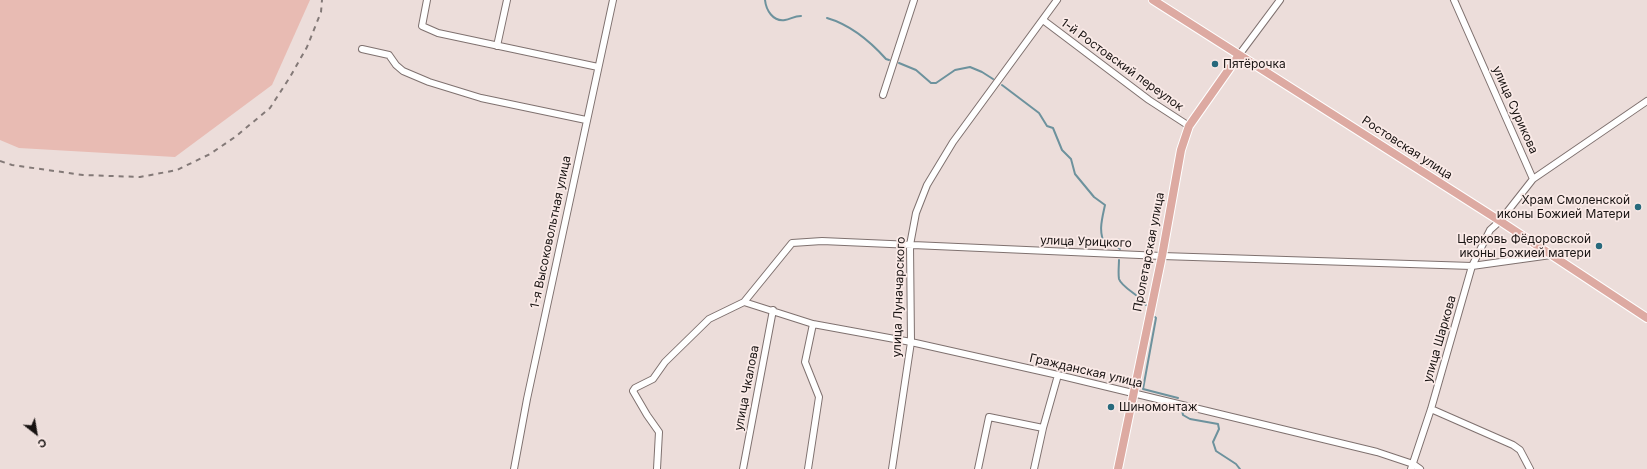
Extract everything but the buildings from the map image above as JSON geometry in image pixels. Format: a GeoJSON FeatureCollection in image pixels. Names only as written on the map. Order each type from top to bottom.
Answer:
{"type":"FeatureCollection","features":[{"type":"Feature","properties":{"kind":"main road","name":"Ростовская улица"},"geometry":{"type":"LineString","coordinates":[[1153,0],[1500,221],[1647,318]]}},
{"type":"Feature","properties":{"kind":"main road","name":"Пролетарская улица"},"geometry":{"type":"LineString","coordinates":[[1118,469],[1162,256],[1181,150],[1189,126],[1239,54]]}},
{"type":"Feature","properties":{"kind":"street"},"geometry":{"type":"LineString","coordinates":[[427,0],[422,26],[438,33],[598,67]]}},
{"type":"Feature","properties":{"kind":"street"},"geometry":{"type":"LineString","coordinates":[[497,46],[507,0]]}},
{"type":"Feature","properties":{"kind":"street","name":"1-я Высоковольтная улица"},"geometry":{"type":"LineString","coordinates":[[514,469],[527,399],[612,0]]}},
{"type":"Feature","properties":{"kind":"street"},"geometry":{"type":"LineString","coordinates":[[883,95],[914,0]]}},
{"type":"Feature","properties":{"kind":"street","name":"улица Луначарского"},"geometry":{"type":"LineString","coordinates":[[892,469],[911,342],[910,245],[916,213],[927,185],[953,142],[1057,0]]}},
{"type":"Feature","properties":{"kind":"street"},"geometry":{"type":"LineString","coordinates":[[1239,54],[1280,0]]}},
{"type":"Feature","properties":{"kind":"street","name":"улица Сурикова"},"geometry":{"type":"LineString","coordinates":[[1454,0],[1533,179]]}},
{"type":"Feature","properties":{"kind":"street","name":"1-й Ростовский переулок"},"geometry":{"type":"LineString","coordinates":[[1043,20],[1149,100],[1189,126]]}},
{"type":"Feature","properties":{"kind":"street"},"geometry":{"type":"LineString","coordinates":[[362,49],[389,55],[396,65],[403,71],[429,82],[481,98],[586,120]]}},
{"type":"Feature","properties":{"kind":"street"},"geometry":{"type":"LineString","coordinates":[[1500,221],[1533,179],[1647,101]]}},
{"type":"Feature","properties":{"kind":"street","name":"улица Шаркова"},"geometry":{"type":"LineString","coordinates":[[1412,466],[1431,409],[1472,266],[1490,230],[1500,221]]}},
{"type":"Feature","properties":{"kind":"street","name":"улица Урицкого"},"geometry":{"type":"LineString","coordinates":[[744,302],[792,243],[822,241],[1162,256],[1472,266],[1550,255]]}},
{"type":"Feature","properties":{"kind":"street"},"geometry":{"type":"LineString","coordinates":[[657,469],[659,432],[633,391],[635,388],[653,380],[665,362],[709,319],[744,302]]}},
{"type":"Feature","properties":{"kind":"street","name":"Гражданская улица"},"geometry":{"type":"LineString","coordinates":[[744,302],[773,310],[812,324],[911,342],[1058,375],[1377,452],[1420,469]]}},
{"type":"Feature","properties":{"kind":"street","name":"улица Чкалова"},"geometry":{"type":"LineString","coordinates":[[742,469],[773,310]]}},
{"type":"Feature","properties":{"kind":"street"},"geometry":{"type":"LineString","coordinates":[[808,469],[819,397],[805,362],[812,324]]}},
{"type":"Feature","properties":{"kind":"street"},"geometry":{"type":"LineString","coordinates":[[1034,469],[1043,428],[1058,375]]}},
{"type":"Feature","properties":{"kind":"street"},"geometry":{"type":"LineString","coordinates":[[1431,409],[1513,445],[1520,450],[1530,469]]}},
{"type":"Feature","properties":{"kind":"street"},"geometry":{"type":"LineString","coordinates":[[978,469],[989,417],[1043,428]]}},
{"type":"Feature","properties":{"kind":"shaded area"},"geometry":{"type":"Polygon","coordinates":[[[0,0],[310,0],[272,85],[175,157],[19,148],[0,140],[0,0]]]}},
{"type":"Feature","properties":{"kind":"waterway"},"geometry":{"type":"LineString","coordinates":[[765,0],[767,8],[777,19],[785,20],[796,16],[801,16]]}},
{"type":"Feature","properties":{"kind":"waterway"},"geometry":{"type":"LineString","coordinates":[[827,18],[852,29],[889,60]]}},
{"type":"Feature","properties":{"kind":"waterway"},"geometry":{"type":"LineString","coordinates":[[899,63],[916,70],[931,83],[936,83],[955,70],[970,67],[993,79]]}},
{"type":"Feature","properties":{"kind":"waterway"},"geometry":{"type":"LineString","coordinates":[[1002,85],[1039,113],[1047,126],[1053,128],[1062,150],[1071,159],[1075,174],[1094,197],[1105,205],[1101,230],[1105,244],[1115,245],[1120,249]]}},
{"type":"Feature","properties":{"kind":"waterway"},"geometry":{"type":"LineString","coordinates":[[1119,260],[1119,279],[1127,289],[1140,298],[1146,305]]}},
{"type":"Feature","properties":{"kind":"waterway"},"geometry":{"type":"LineString","coordinates":[[1155,317],[1143,389],[1178,398]]}},
{"type":"Feature","properties":{"kind":"waterway"},"geometry":{"type":"LineString","coordinates":[[1182,410],[1183,415],[1190,419],[1218,424],[1219,429],[1213,442],[1216,451],[1236,464],[1240,469]]}},
{"type":"Feature","properties":{"kind":"railway"},"geometry":{"type":"LineString","coordinates":[[0,161],[12,165],[83,175],[140,177],[177,170],[210,154],[235,137],[270,108],[307,47],[321,12],[322,0]]}},
{"type":"Feature","properties":{"kind":"place","name":"Пятёрочка"},"geometry":{"type":"Point","coordinates":[1215,64]}},
{"type":"Feature","properties":{"kind":"place","name":"Храм Смоленской иконы Божией Матери"},"geometry":{"type":"Point","coordinates":[1638,207]}},
{"type":"Feature","properties":{"kind":"place","name":"Церковь Фёдоровской иконы Божией матери"},"geometry":{"type":"Point","coordinates":[1599,246]}},
{"type":"Feature","properties":{"kind":"place","name":"Шиномонтаж"},"geometry":{"type":"Point","coordinates":[1111,407]}}]}
